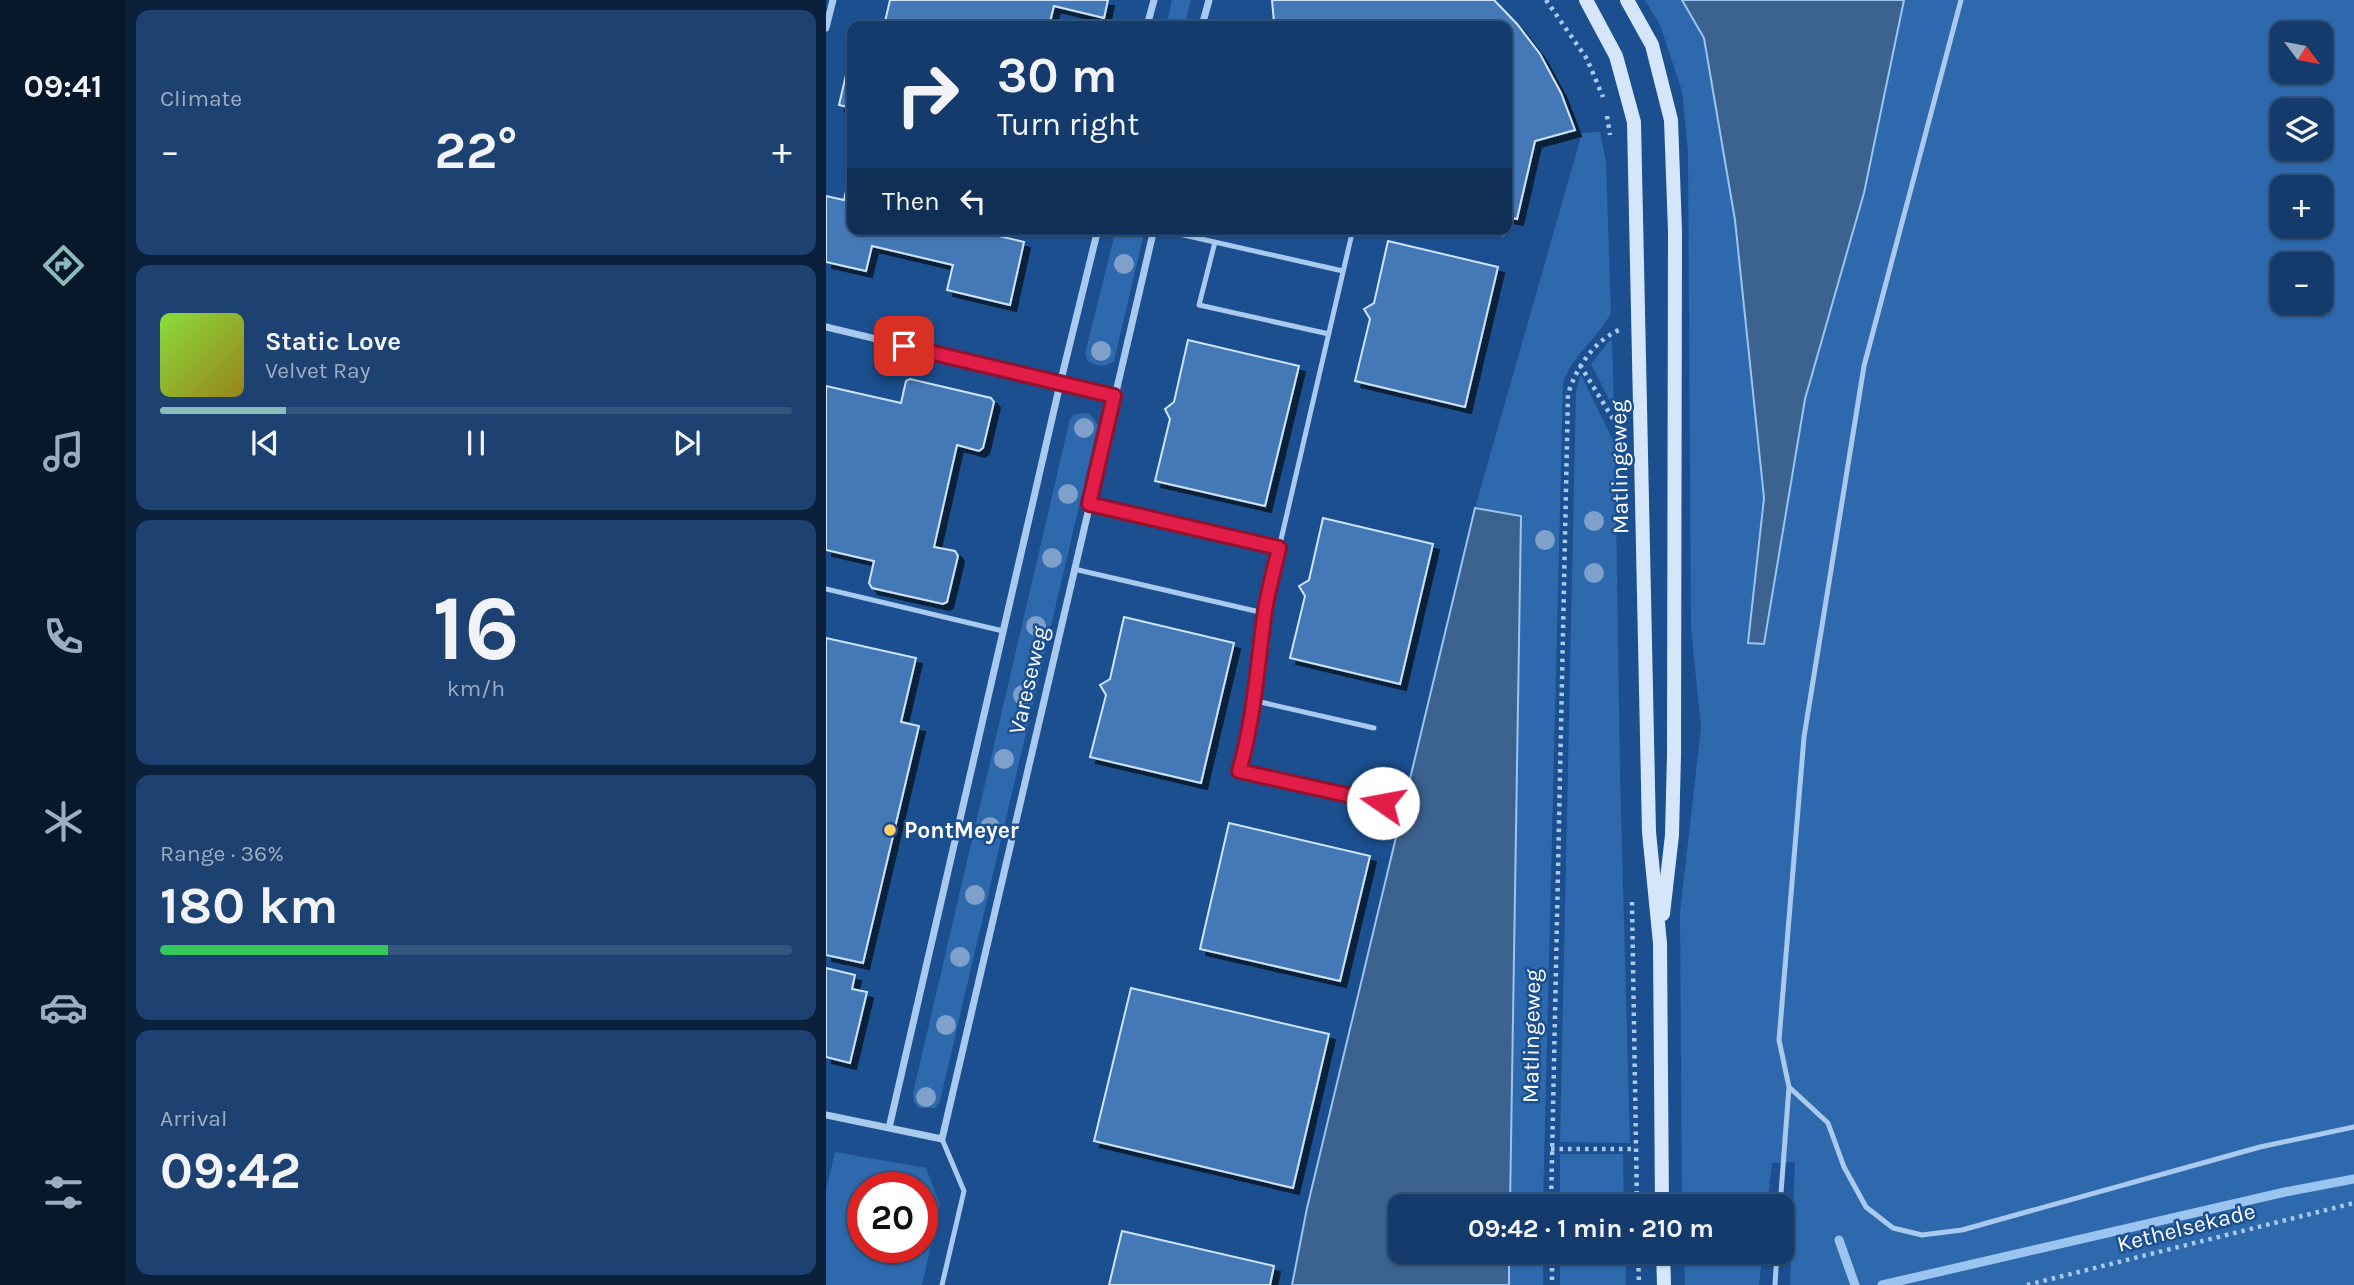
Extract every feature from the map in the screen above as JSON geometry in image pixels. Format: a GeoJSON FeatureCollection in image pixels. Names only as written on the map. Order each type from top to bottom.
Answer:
{"type":"FeatureCollection","features":[{"type":"Feature","properties":{"kind":"main road","name":"Matlingeweg"},"geometry":{"type":"LineString","coordinates":[[1586,0],[1616,56],[1634,121],[1649,832],[1660,943],[1662,1194]]}},
{"type":"Feature","properties":{"kind":"main road","name":"Matlingeweg"},"geometry":{"type":"LineString","coordinates":[[1627,0],[1652,45],[1671,120],[1675,231],[1674,755],[1672,835],[1660,943]]}},
{"type":"Feature","properties":{"kind":"main road"},"geometry":{"type":"LineString","coordinates":[[1663,1264],[1664,1285]]}},
{"type":"Feature","properties":{"kind":"street"},"geometry":{"type":"LineString","coordinates":[[826,28],[833,0]]}},
{"type":"Feature","properties":{"kind":"street"},"geometry":{"type":"LineString","coordinates":[[1148,21],[1154,0]]}},
{"type":"Feature","properties":{"kind":"street"},"geometry":{"type":"LineString","coordinates":[[1205,21],[1209,0]]}},
{"type":"Feature","properties":{"kind":"street","name":"Vareseweg"},"geometry":{"type":"LineString","coordinates":[[889,1128],[1097,235]]}},
{"type":"Feature","properties":{"kind":"street","name":"Vareseweg"},"geometry":{"type":"LineString","coordinates":[[942,1139],[1154,235]]}},
{"type":"Feature","properties":{"kind":"street"},"geometry":{"type":"LineString","coordinates":[[826,327],[1114,396]]}},
{"type":"Feature","properties":{"kind":"street"},"geometry":{"type":"LineString","coordinates":[[826,1115],[942,1139]]}},
{"type":"Feature","properties":{"kind":"lane"},"geometry":{"type":"LineString","coordinates":[[1781,1194],[1789,1087],[1779,1040],[1804,737],[1864,366],[1961,0]]}},
{"type":"Feature","properties":{"kind":"lane"},"geometry":{"type":"LineString","coordinates":[[1181,235],[1343,271]]}},
{"type":"Feature","properties":{"kind":"lane"},"geometry":{"type":"LineString","coordinates":[[1352,235],[1264,613],[1256,701],[1239,771],[1383,803]]}},
{"type":"Feature","properties":{"kind":"lane"},"geometry":{"type":"LineString","coordinates":[[1215,243],[1199,305],[1328,334]]}},
{"type":"Feature","properties":{"kind":"lane"},"geometry":{"type":"LineString","coordinates":[[1089,504],[1279,548]]}},
{"type":"Feature","properties":{"kind":"lane"},"geometry":{"type":"LineString","coordinates":[[1074,569],[1264,613]]}},
{"type":"Feature","properties":{"kind":"lane"},"geometry":{"type":"LineString","coordinates":[[826,589],[1003,631]]}},
{"type":"Feature","properties":{"kind":"lane"},"geometry":{"type":"LineString","coordinates":[[1256,701],[1374,728]]}},
{"type":"Feature","properties":{"kind":"lane"},"geometry":{"type":"LineString","coordinates":[[1789,1087],[1828,1123],[1844,1167],[1866,1208],[1893,1227],[1922,1235],[1962,1230],[2260,1147],[2354,1128]]}},
{"type":"Feature","properties":{"kind":"lane"},"geometry":{"type":"LineString","coordinates":[[942,1139],[964,1191],[942,1285]]}},
{"type":"Feature","properties":{"kind":"lane"},"geometry":{"type":"LineString","coordinates":[[1775,1285],[1776,1264]]}},
{"type":"Feature","properties":{"kind":"path"},"geometry":{"type":"LineString","coordinates":[[1546,0],[1587,59],[1606,104],[1611,138]]}},
{"type":"Feature","properties":{"kind":"path","name":"Matlingeweg"},"geometry":{"type":"LineString","coordinates":[[1551,1194],[1568,394],[1580,365],[1608,335],[1620,329]]}},
{"type":"Feature","properties":{"kind":"path","name":"Matlingeweg"},"geometry":{"type":"LineString","coordinates":[[1580,365],[1623,437]]}},
{"type":"Feature","properties":{"kind":"path"},"geometry":{"type":"LineString","coordinates":[[1635,1031],[1637,1194]]}},
{"type":"Feature","properties":{"kind":"path"},"geometry":{"type":"LineString","coordinates":[[1551,1149],[1636,1149]]}},
{"type":"Feature","properties":{"kind":"path","name":"Kethelsekade"},"geometry":{"type":"LineString","coordinates":[[2027,1285],[2354,1203]]}},
{"type":"Feature","properties":{"kind":"path"},"geometry":{"type":"LineString","coordinates":[[1552,1264],[1552,1285]]}},
{"type":"Feature","properties":{"kind":"path"},"geometry":{"type":"LineString","coordinates":[[1638,1264],[1639,1285]]}},
{"type":"Feature","properties":{"kind":"shaded area"},"geometry":{"type":"Polygon","coordinates":[[[1172,0],[1191,0],[1185,21],[1167,21],[1172,0]]]}},
{"type":"Feature","properties":{"kind":"shaded area"},"geometry":{"type":"Polygon","coordinates":[[[1645,0],[1682,0],[1704,38],[1735,220],[1763,498],[1749,642],[1765,645],[1805,399],[1864,193],[1904,0],[2354,0],[2354,1285],[1790,1285],[1791,1264],[1794,1264],[1795,1162],[1772,1163],[1768,1194],[1682,1194],[1680,913],[1701,728],[1691,628],[1688,152],[1682,91],[1660,25],[1645,0]]]}},
{"type":"Feature","properties":{"kind":"shaded area"},"geometry":{"type":"Polygon","coordinates":[[[1682,0],[1904,0],[1864,193],[1805,399],[1764,644],[1748,643],[1764,498],[1735,220],[1704,38],[1682,0]]]}},
{"type":"Feature","properties":{"kind":"shaded area"},"geometry":{"type":"Polygon","coordinates":[[[1600,132],[1606,162],[1611,313],[1578,356],[1563,384],[1543,1194],[1510,1194],[1521,517],[1475,508],[1582,133],[1600,132]]]}},
{"type":"Feature","properties":{"kind":"shaded area"},"geometry":{"type":"Polygon","coordinates":[[[1115,235],[1144,235],[1114,361],[1108,365],[1095,365],[1088,361],[1085,354],[1115,235]]]}},
{"type":"Feature","properties":{"kind":"shaded area"},"geometry":{"type":"Polygon","coordinates":[[[1612,340],[1614,409],[1591,364],[1612,340]]]}},
{"type":"Feature","properties":{"kind":"shaded area"},"geometry":{"type":"Polygon","coordinates":[[[1581,375],[1615,444],[1630,1143],[1560,1142],[1576,391],[1581,375]]]}},
{"type":"Feature","properties":{"kind":"shaded area"},"geometry":{"type":"Polygon","coordinates":[[[1083,413],[1090,414],[1098,425],[940,1101],[935,1108],[919,1108],[914,1102],[913,1093],[1070,419],[1083,413]]]}},
{"type":"Feature","properties":{"kind":"shaded area"},"geometry":{"type":"Polygon","coordinates":[[[1475,508],[1521,516],[1510,1194],[1388,1194],[1388,1264],[1509,1264],[1509,1285],[1292,1285],[1307,1208],[1475,508]]]}},
{"type":"Feature","properties":{"kind":"shaded area"},"geometry":{"type":"Polygon","coordinates":[[[835,1152],[926,1168],[927,1172],[847,1172],[847,1263],[927,1263],[922,1285],[826,1285],[826,1190],[835,1152]]]}},
{"type":"Feature","properties":{"kind":"shaded area"},"geometry":{"type":"Polygon","coordinates":[[[1560,1154],[1623,1154],[1624,1194],[1560,1194],[1560,1154]]]}},
{"type":"Feature","properties":{"kind":"shaded area"},"geometry":{"type":"Polygon","coordinates":[[[1509,1264],[1543,1264],[1543,1285],[1509,1285],[1509,1264]]]}},
{"type":"Feature","properties":{"kind":"shaded area"},"geometry":{"type":"Polygon","coordinates":[[[1560,1264],[1625,1264],[1626,1285],[1560,1285],[1560,1264]]]}},
{"type":"Feature","properties":{"kind":"shaded area"},"geometry":{"type":"Polygon","coordinates":[[[1684,1264],[1761,1264],[1759,1285],[1685,1285],[1684,1264]]]}},
{"type":"Feature","properties":{"kind":"building"},"geometry":{"type":"Polygon","coordinates":[[[890,0],[1108,0],[1104,18],[1054,6],[1050,21],[885,21],[890,0]]]}},
{"type":"Feature","properties":{"kind":"building"},"geometry":{"type":"Polygon","coordinates":[[[1272,0],[1494,0],[1517,24],[1540,54],[1561,93],[1575,130],[1535,141],[1517,219],[1512,218],[1512,21],[1274,21],[1272,0]]]}},
{"type":"Feature","properties":{"kind":"building"},"geometry":{"type":"Polygon","coordinates":[[[847,71],[847,107],[839,105],[847,71]]]}},
{"type":"Feature","properties":{"kind":"building"},"geometry":{"type":"Polygon","coordinates":[[[847,186],[847,235],[999,235],[1024,242],[1010,305],[947,290],[953,265],[872,246],[866,271],[826,262],[826,196],[844,200],[847,186]]]}},
{"type":"Feature","properties":{"kind":"building"},"geometry":{"type":"Polygon","coordinates":[[[1388,241],[1498,267],[1465,407],[1355,381],[1370,319],[1364,309],[1374,303],[1388,241]]]}},
{"type":"Feature","properties":{"kind":"building"},"geometry":{"type":"Polygon","coordinates":[[[1188,340],[1299,366],[1265,506],[1155,481],[1170,419],[1165,409],[1174,402],[1188,340]]]}},
{"type":"Feature","properties":{"kind":"building"},"geometry":{"type":"Polygon","coordinates":[[[910,379],[991,398],[994,402],[983,448],[979,451],[957,445],[934,547],[955,551],[958,556],[947,602],[943,604],[872,588],[869,583],[874,561],[826,550],[826,386],[901,403],[906,381],[910,379]]]}},
{"type":"Feature","properties":{"kind":"building"},"geometry":{"type":"Polygon","coordinates":[[[1323,518],[1433,544],[1400,684],[1290,658],[1305,596],[1299,586],[1309,580],[1323,518]]]}},
{"type":"Feature","properties":{"kind":"building"},"geometry":{"type":"Polygon","coordinates":[[[1124,617],[1234,643],[1201,783],[1090,757],[1106,695],[1100,685],[1110,679],[1124,617]]]}},
{"type":"Feature","properties":{"kind":"building"},"geometry":{"type":"Polygon","coordinates":[[[826,638],[916,658],[901,722],[919,726],[863,963],[826,955],[826,638]]]}},
{"type":"Feature","properties":{"kind":"building"},"geometry":{"type":"Polygon","coordinates":[[[1229,823],[1370,856],[1340,981],[1200,949],[1229,823]]]}},
{"type":"Feature","properties":{"kind":"building"},"geometry":{"type":"Polygon","coordinates":[[[826,968],[855,975],[852,989],[867,992],[850,1063],[826,1057],[826,968]]]}},
{"type":"Feature","properties":{"kind":"building"},"geometry":{"type":"Polygon","coordinates":[[[1131,988],[1329,1034],[1293,1188],[1094,1141],[1131,988]]]}},
{"type":"Feature","properties":{"kind":"building"},"geometry":{"type":"Polygon","coordinates":[[[1122,1231],[1274,1266],[1270,1285],[1109,1285],[1122,1231]]]}},
{"type":"Feature","properties":{"kind":"waterway"},"geometry":{"type":"LineString","coordinates":[[1882,1285],[2285,1192],[2354,1179]]}},
{"type":"Feature","properties":{"kind":"waterway"},"geometry":{"type":"LineString","coordinates":[[1839,1240],[1855,1285]]}},
{"type":"Feature","properties":{"kind":"place","name":"PontMeyer"},"geometry":{"type":"Point","coordinates":[890,830]}},
{"type":"Feature","properties":{"kind":"route"},"geometry":{"type":"LineString","coordinates":[[904,346],[1114,396],[1089,504],[1279,548],[1264,613],[1256,701],[1239,771],[1383,803]]}}]}
